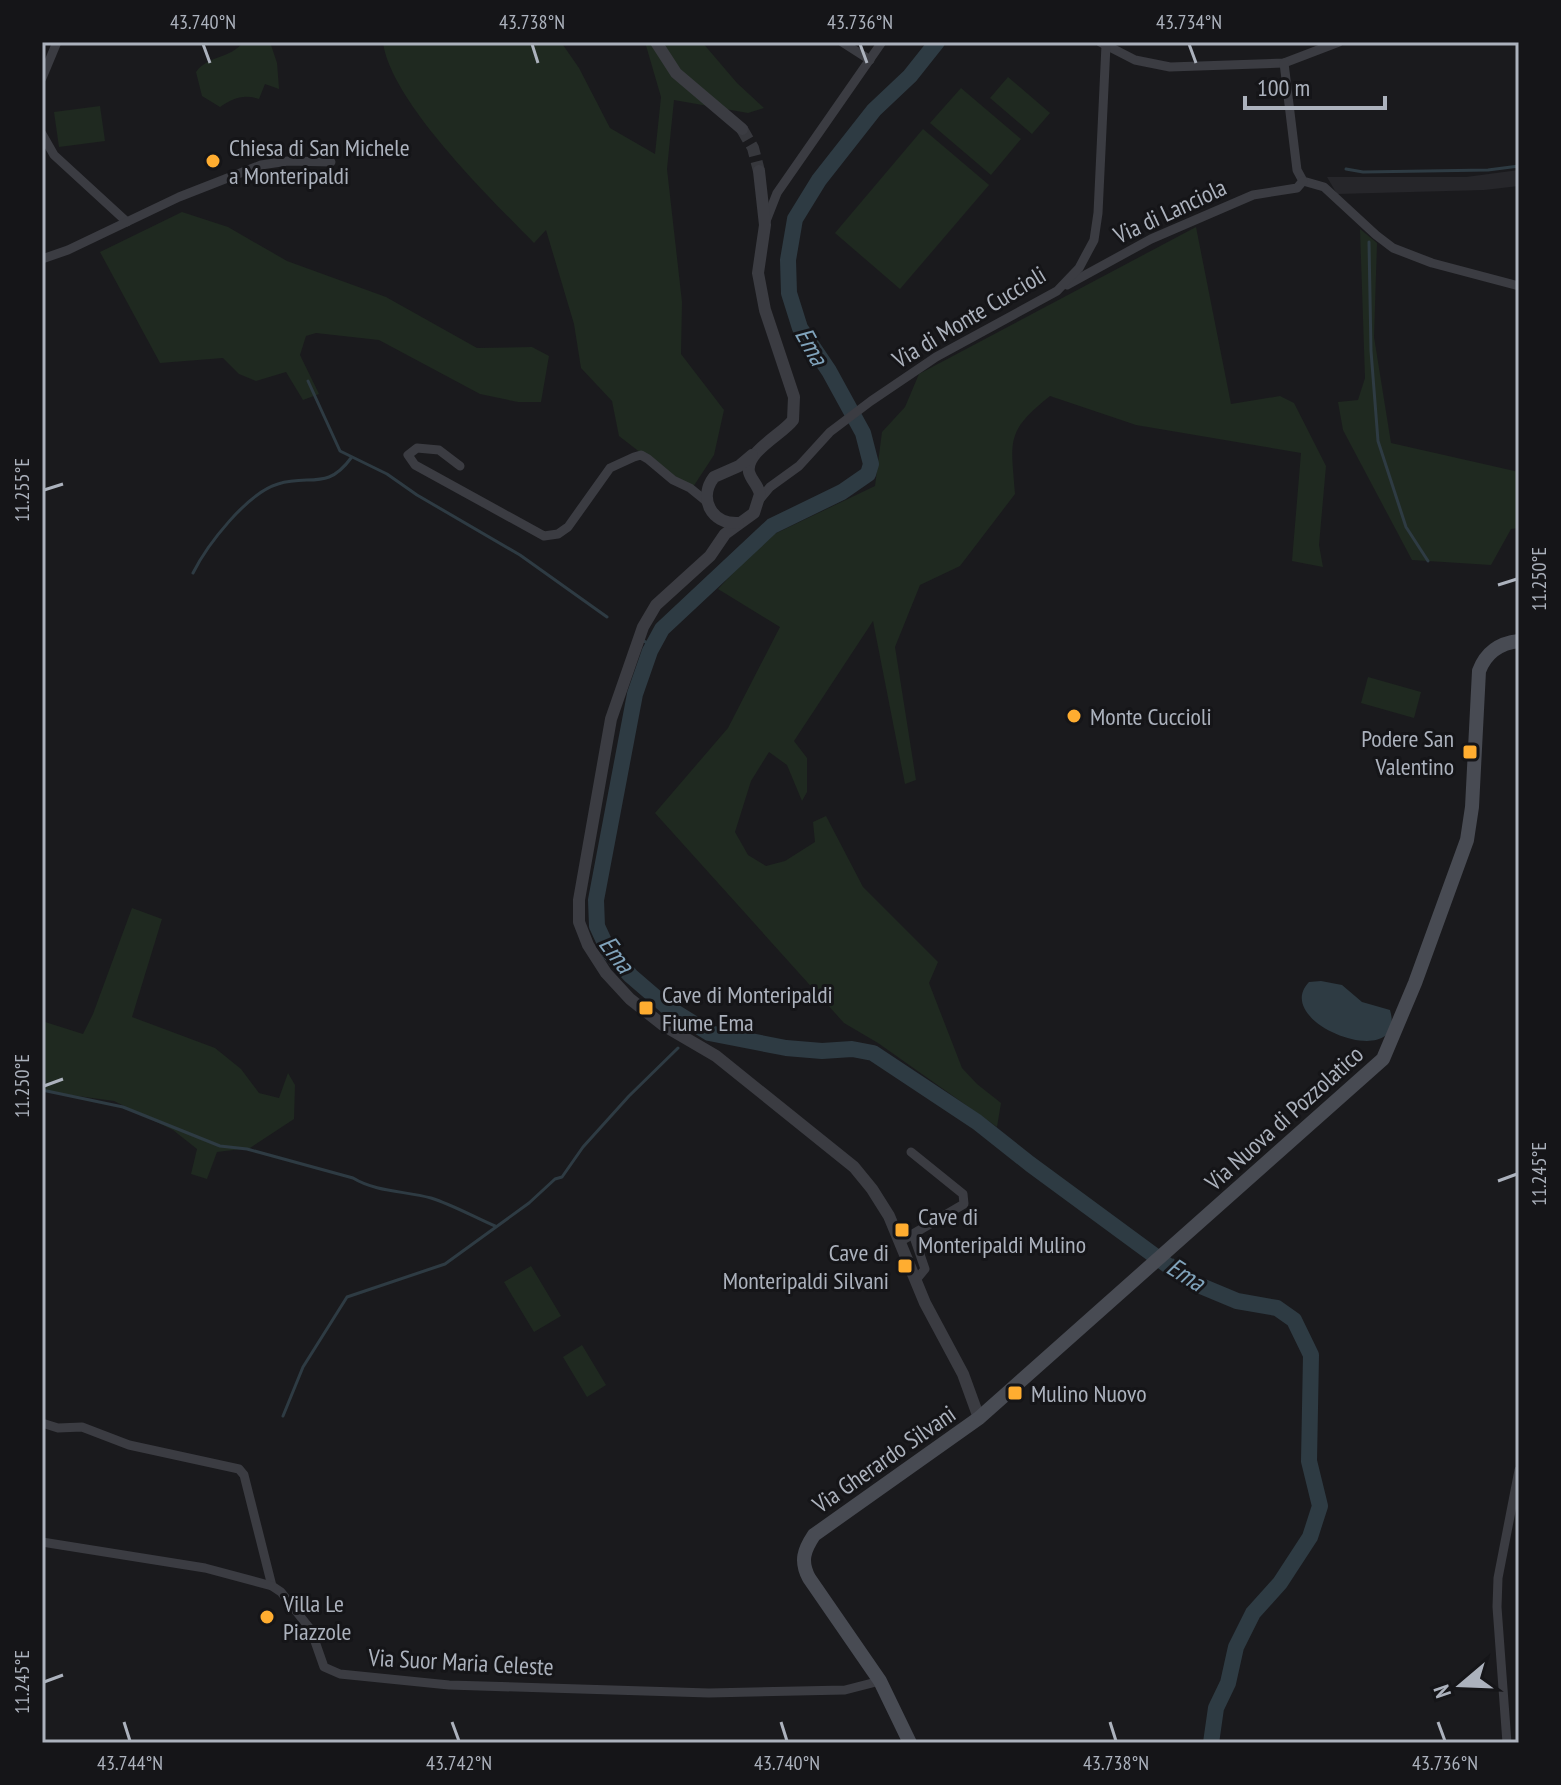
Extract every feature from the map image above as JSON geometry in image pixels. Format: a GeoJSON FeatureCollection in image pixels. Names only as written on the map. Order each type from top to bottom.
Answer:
{"type":"FeatureCollection","features":[{"type":"Feature","properties":{"kind":"main road","name":"Via Nuova di Pozzolatico"},"geometry":{"type":"LineString","coordinates":[[979,1418],[1386,1055],[1467,840],[1472,807],[1479,671],[1485,658],[1497,648],[1519,641]]}},
{"type":"Feature","properties":{"kind":"main road","name":"Via Gherardo Silvani"},"geometry":{"type":"LineString","coordinates":[[910,1743],[880,1681],[809,1578],[803,1555],[814,1535],[979,1418]]}},
{"type":"Feature","properties":{"kind":"street"},"geometry":{"type":"LineString","coordinates":[[42,78],[57,42]]}},
{"type":"Feature","properties":{"kind":"street"},"geometry":{"type":"LineString","coordinates":[[656,42],[676,73],[742,129]]}},
{"type":"Feature","properties":{"kind":"street"},"geometry":{"type":"LineString","coordinates":[[842,42],[870,60]]}},
{"type":"Feature","properties":{"kind":"street"},"geometry":{"type":"LineString","coordinates":[[706,501],[708,485],[718,474],[739,466],[789,427],[795,412],[794,397],[765,310],[758,273],[765,225],[777,193],[882,42]]}},
{"type":"Feature","properties":{"kind":"street"},"geometry":{"type":"LineString","coordinates":[[1103,44],[1135,60],[1170,67],[1284,63],[1339,42]]}},
{"type":"Feature","properties":{"kind":"street","name":"Via di Monte Cuccioli"},"geometry":{"type":"LineString","coordinates":[[759,501],[778,481],[799,466],[830,432],[871,401],[936,357],[1057,291],[1079,268],[1094,240],[1098,213],[1103,44]]}},
{"type":"Feature","properties":{"kind":"street"},"geometry":{"type":"LineString","coordinates":[[1284,63],[1297,170],[1303,181],[1324,187],[1393,248],[1432,263],[1519,286]]}},
{"type":"Feature","properties":{"kind":"street"},"geometry":{"type":"LineString","coordinates":[[42,134],[54,155],[127,222]]}},
{"type":"Feature","properties":{"kind":"street"},"geometry":{"type":"LineString","coordinates":[[42,259],[179,197],[261,165],[288,161],[331,162]]}},
{"type":"Feature","properties":{"kind":"street"},"geometry":{"type":"LineString","coordinates":[[759,171],[765,225]]}},
{"type":"Feature","properties":{"kind":"street","name":"Via di Lanciola"},"geometry":{"type":"LineString","coordinates":[[1057,291],[1151,239],[1253,195],[1297,188],[1303,181]]}},
{"type":"Feature","properties":{"kind":"street"},"geometry":{"type":"LineString","coordinates":[[460,466],[439,450],[417,448],[408,455],[415,465],[544,536],[558,534],[568,527],[610,468],[641,455],[706,501],[721,521],[738,523]]}},
{"type":"Feature","properties":{"kind":"street"},"geometry":{"type":"LineString","coordinates":[[759,449],[750,462],[749,472],[758,488],[759,501],[749,518],[738,523],[710,556],[656,605],[643,627],[625,673],[611,719],[579,900],[579,922],[596,959],[630,999],[663,1025],[716,1056],[854,1167],[907,1238],[916,1280],[963,1374],[979,1418]]}},
{"type":"Feature","properties":{"kind":"street"},"geometry":{"type":"LineString","coordinates":[[728,470],[744,472],[760,482],[778,481]]}},
{"type":"Feature","properties":{"kind":"street"},"geometry":{"type":"LineString","coordinates":[[690,488],[708,485]]}},
{"type":"Feature","properties":{"kind":"street"},"geometry":{"type":"LineString","coordinates":[[720,541],[721,521]]}},
{"type":"Feature","properties":{"kind":"street"},"geometry":{"type":"LineString","coordinates":[[907,1238],[964,1204],[963,1194],[911,1152]]}},
{"type":"Feature","properties":{"kind":"street"},"geometry":{"type":"LineString","coordinates":[[42,1423],[58,1428],[82,1427],[129,1445],[239,1469],[244,1475],[272,1586],[205,1568],[42,1542]]}},
{"type":"Feature","properties":{"kind":"street"},"geometry":{"type":"LineString","coordinates":[[1507,1743],[1497,1607],[1498,1578],[1519,1470]]}},
{"type":"Feature","properties":{"kind":"street","name":"Via Suor Maria Celeste"},"geometry":{"type":"LineString","coordinates":[[272,1586],[281,1592],[311,1630],[324,1667],[340,1674],[449,1685],[709,1693],[845,1690],[880,1681]]}},
{"type":"Feature","properties":{"kind":"shaded area"},"geometry":{"type":"Polygon","coordinates":[[[1519,170],[1519,186],[1484,190],[1337,194],[1327,177],[1466,177],[1519,170]]]}},
{"type":"Feature","properties":{"kind":"shaded area"},"geometry":{"type":"Polygon","coordinates":[[[1309,982],[1342,985],[1362,1002],[1390,1010],[1390,1029],[1380,1039],[1362,1041],[1322,1026],[1307,1013],[1302,998],[1309,982]]]}},
{"type":"Feature","properties":{"kind":"green space"},"geometry":{"type":"Polygon","coordinates":[[[243,42],[270,42],[277,63],[279,89],[265,84],[259,99],[239,98],[220,107],[202,96],[196,72],[243,42]]]}},
{"type":"Feature","properties":{"kind":"green space"},"geometry":{"type":"Polygon","coordinates":[[[383,42],[561,42],[579,68],[610,128],[655,154],[661,97],[645,42],[702,42],[737,83],[764,108],[748,113],[674,100],[667,169],[682,302],[681,354],[724,410],[714,455],[693,487],[681,484],[619,436],[612,401],[581,368],[574,324],[546,230],[534,243],[445,148],[404,92],[390,66],[383,42]]]}},
{"type":"Feature","properties":{"kind":"green space"},"geometry":{"type":"Polygon","coordinates":[[[1008,77],[1050,113],[1032,134],[990,98],[1008,77]]]}},
{"type":"Feature","properties":{"kind":"green space"},"geometry":{"type":"Polygon","coordinates":[[[961,88],[1021,139],[991,175],[930,123],[961,88]]]}},
{"type":"Feature","properties":{"kind":"green space"},"geometry":{"type":"Polygon","coordinates":[[[100,106],[105,141],[59,147],[54,112],[100,106]]]}},
{"type":"Feature","properties":{"kind":"green space"},"geometry":{"type":"Polygon","coordinates":[[[923,129],[989,185],[900,289],[835,233],[923,129]]]}},
{"type":"Feature","properties":{"kind":"green space"},"geometry":{"type":"Polygon","coordinates":[[[182,212],[228,227],[287,261],[386,297],[477,348],[532,347],[549,356],[541,402],[518,402],[480,394],[379,340],[316,333],[306,336],[300,355],[319,394],[303,400],[286,372],[256,381],[239,374],[223,358],[160,363],[100,252],[182,212]]]}},
{"type":"Feature","properties":{"kind":"green space"},"geometry":{"type":"Polygon","coordinates":[[[1196,227],[1231,404],[1280,396],[1294,403],[1326,466],[1319,545],[1323,567],[1292,561],[1301,453],[1136,425],[1050,396],[1025,419],[1014,438],[1012,461],[1015,494],[960,566],[920,585],[895,647],[916,780],[905,784],[873,621],[794,741],[807,758],[807,792],[802,801],[787,765],[769,752],[751,781],[735,832],[748,855],[766,866],[785,861],[815,842],[813,822],[826,816],[863,887],[938,962],[929,983],[962,1068],[1001,1103],[997,1127],[878,1043],[844,1023],[655,813],[728,728],[780,627],[718,589],[766,538],[875,486],[882,432],[905,407],[919,374],[1196,227]]]}},
{"type":"Feature","properties":{"kind":"green space"},"geometry":{"type":"Polygon","coordinates":[[[1360,229],[1377,243],[1374,337],[1391,443],[1519,472],[1519,528],[1511,529],[1491,565],[1412,560],[1343,430],[1338,402],[1358,400],[1365,378],[1360,229]]]}},
{"type":"Feature","properties":{"kind":"green space"},"geometry":{"type":"Polygon","coordinates":[[[1368,677],[1421,692],[1414,718],[1361,703],[1368,677]]]}},
{"type":"Feature","properties":{"kind":"green space"},"geometry":{"type":"Polygon","coordinates":[[[132,908],[162,919],[132,1017],[215,1048],[241,1069],[259,1093],[279,1098],[288,1073],[295,1085],[294,1119],[250,1148],[217,1152],[207,1179],[191,1174],[197,1149],[173,1130],[114,1101],[42,1091],[42,1021],[83,1034],[132,908]]]}},
{"type":"Feature","properties":{"kind":"green space"},"geometry":{"type":"Polygon","coordinates":[[[531,1266],[561,1316],[534,1332],[504,1282],[531,1266]]]}},
{"type":"Feature","properties":{"kind":"green space"},"geometry":{"type":"Polygon","coordinates":[[[582,1345],[606,1385],[587,1397],[563,1357],[582,1345]]]}},
{"type":"Feature","properties":{"kind":"waterway","name":"Ema"},"geometry":{"type":"LineString","coordinates":[[937,42],[910,76],[874,110],[819,180],[795,219],[788,260],[789,293],[800,328],[829,371],[863,433],[871,464],[868,474],[842,492],[772,526],[662,629],[650,651],[635,694],[596,900],[597,926],[609,952],[631,976],[667,1007],[709,1033],[786,1048],[822,1051],[852,1049],[873,1053],[977,1122],[1189,1281],[1237,1301],[1277,1308],[1294,1320],[1311,1355],[1309,1461],[1320,1506],[1310,1537],[1280,1583],[1253,1613],[1236,1647],[1228,1683],[1216,1708],[1211,1743]]}},
{"type":"Feature","properties":{"kind":"waterway"},"geometry":{"type":"LineString","coordinates":[[1346,169],[1363,172],[1488,170],[1519,166]]}},
{"type":"Feature","properties":{"kind":"waterway"},"geometry":{"type":"LineString","coordinates":[[1369,242],[1371,351],[1378,441],[1406,527],[1428,561]]}},
{"type":"Feature","properties":{"kind":"waterway"},"geometry":{"type":"LineString","coordinates":[[308,381],[340,451],[387,474],[520,555],[607,617]]}},
{"type":"Feature","properties":{"kind":"waterway"},"geometry":{"type":"LineString","coordinates":[[193,573],[218,535],[241,509],[266,489],[289,481],[326,478],[334,475],[351,458]]}},
{"type":"Feature","properties":{"kind":"waterway"},"geometry":{"type":"LineString","coordinates":[[644,641],[652,646]]}},
{"type":"Feature","properties":{"kind":"waterway"},"geometry":{"type":"LineString","coordinates":[[689,1033],[693,1023]]}},
{"type":"Feature","properties":{"kind":"waterway"},"geometry":{"type":"LineString","coordinates":[[283,1416],[303,1367],[347,1297],[445,1264],[529,1203],[555,1179],[562,1177],[583,1147],[678,1048]]}},
{"type":"Feature","properties":{"kind":"waterway"},"geometry":{"type":"LineString","coordinates":[[42,1090],[123,1107],[220,1146],[247,1149],[353,1178],[381,1189],[431,1198],[495,1226]]}},
{"type":"Feature","properties":{"kind":"waterway","name":"Ema"},"geometry":{"type":"LineString","coordinates":[[1167,1265],[1173,1260]]}},
{"type":"Feature","properties":{"kind":"tunnel"},"geometry":{"type":"LineString","coordinates":[[742,129],[753,148],[759,171]]}},
{"type":"Feature","properties":{"kind":"place","name":"Chiesa di San Michele a Monteripaldi"},"geometry":{"type":"Point","coordinates":[213,161]}},
{"type":"Feature","properties":{"kind":"place","name":"Monte Cuccioli"},"geometry":{"type":"Point","coordinates":[1074,716]}},
{"type":"Feature","properties":{"kind":"place","name":"Podere San Valentino"},"geometry":{"type":"Point","coordinates":[1470,752]}},
{"type":"Feature","properties":{"kind":"place","name":"Cave di Monteripaldi Fiume Ema"},"geometry":{"type":"Point","coordinates":[646,1008]}},
{"type":"Feature","properties":{"kind":"place","name":"Cave di Monteripaldi Mulino"},"geometry":{"type":"Point","coordinates":[902,1230]}},
{"type":"Feature","properties":{"kind":"place","name":"Cave di Monteripaldi Silvani"},"geometry":{"type":"Point","coordinates":[905,1266]}},
{"type":"Feature","properties":{"kind":"place","name":"Mulino Nuovo"},"geometry":{"type":"Point","coordinates":[1015,1393]}},
{"type":"Feature","properties":{"kind":"place","name":"Villa Le Piazzole"},"geometry":{"type":"Point","coordinates":[267,1617]}}]}
